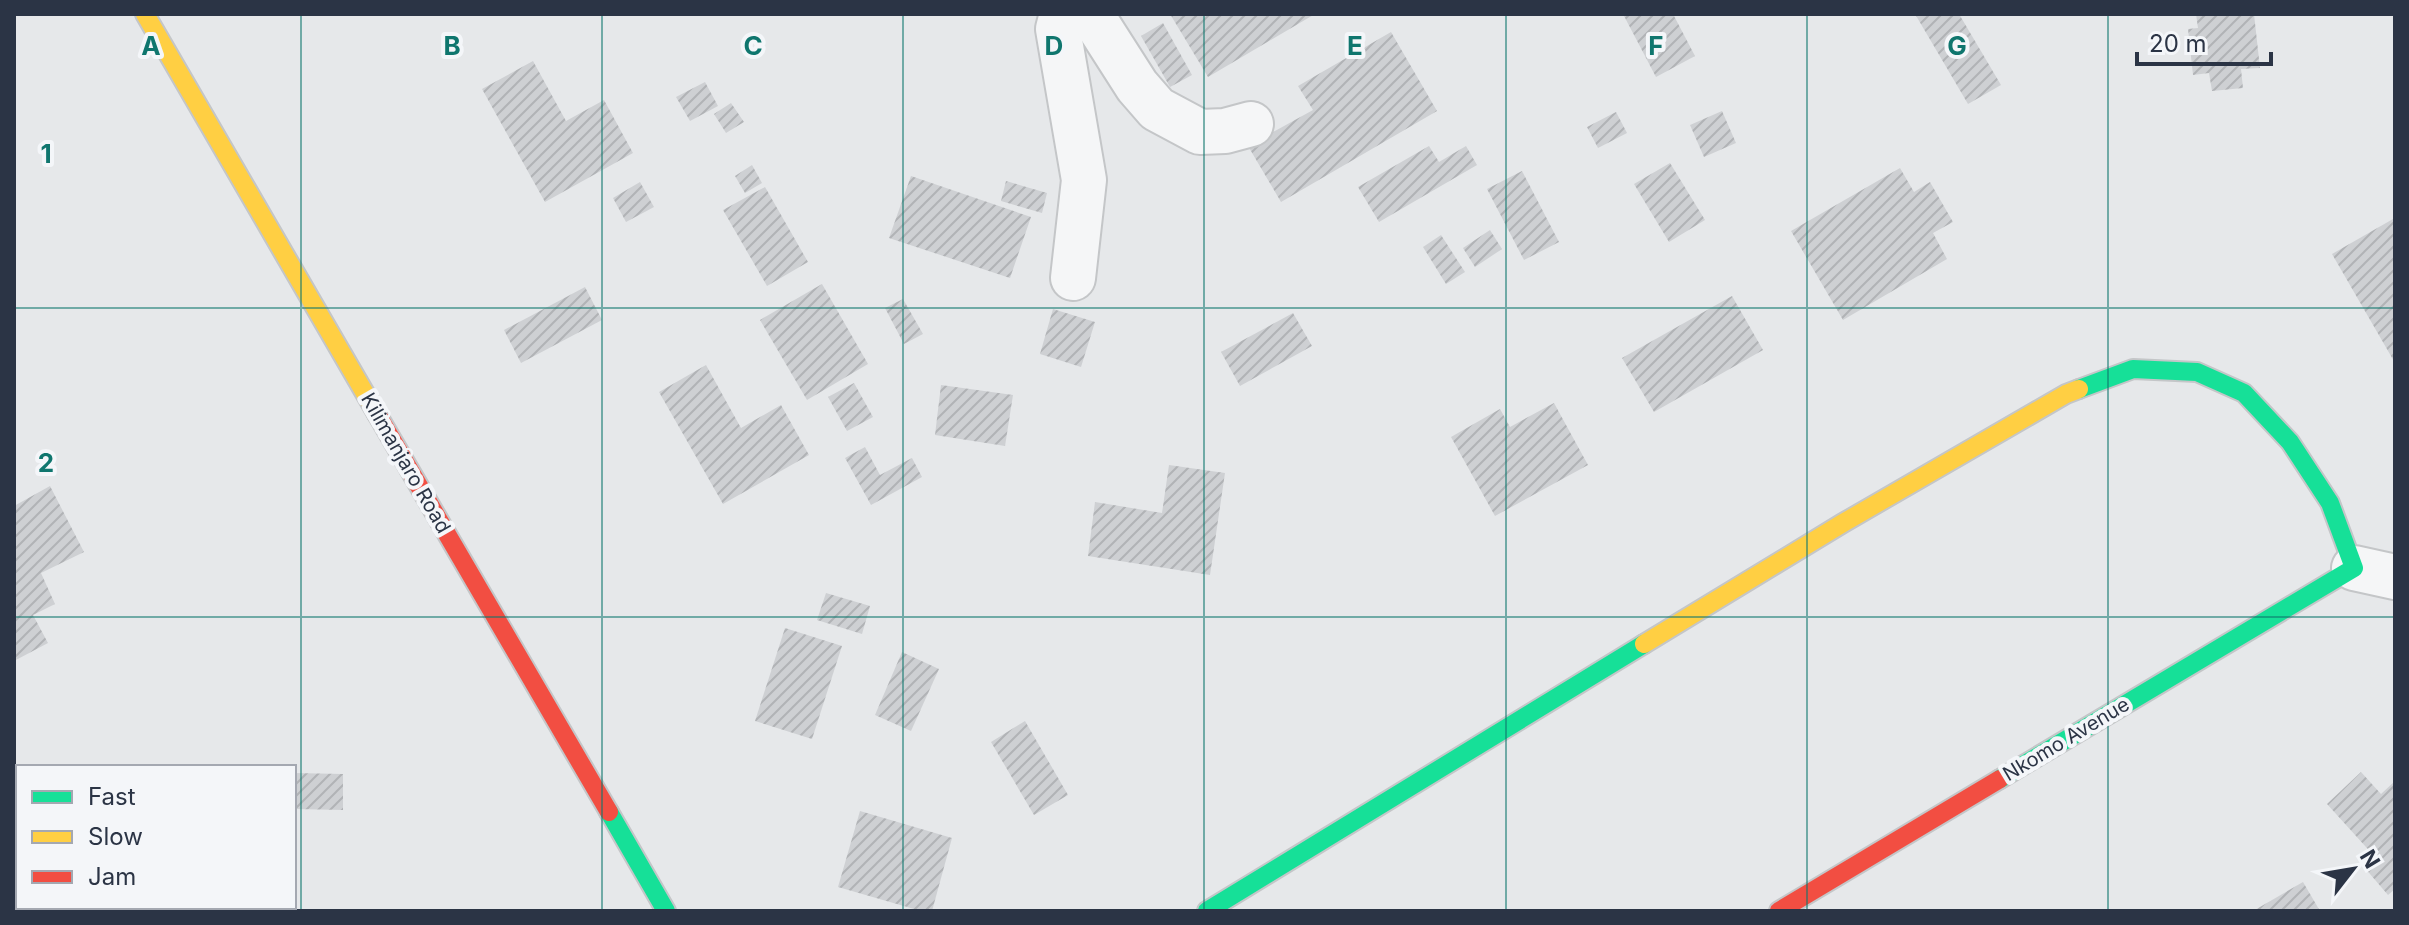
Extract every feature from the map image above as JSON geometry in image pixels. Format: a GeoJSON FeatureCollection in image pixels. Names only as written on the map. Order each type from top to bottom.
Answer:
{"type":"FeatureCollection","features":[{"type":"Feature","properties":{"kind":"street","name":"Kilimanjaro Road"},"geometry":{"type":"LineString","coordinates":[[145,14],[666,911]]}},
{"type":"Feature","properties":{"kind":"street"},"geometry":{"type":"LineString","coordinates":[[1062,14],[1058,29],[1084,180],[1073,278]]}},
{"type":"Feature","properties":{"kind":"street"},"geometry":{"type":"LineString","coordinates":[[1091,14],[1137,86],[1157,109],[1200,132],[1225,131],[1251,124]]}},
{"type":"Feature","properties":{"kind":"street"},"geometry":{"type":"LineString","coordinates":[[1207,911],[1843,523],[2066,394],[2133,369],[2197,372],[2244,393],[2290,442],[2374,572]]}},
{"type":"Feature","properties":{"kind":"street","name":"Nkomo Avenue"},"geometry":{"type":"LineString","coordinates":[[1779,911],[2374,572]]}},
{"type":"Feature","properties":{"kind":"building"},"geometry":{"type":"Polygon","coordinates":[[[1170,14],[1315,14],[1208,77],[1170,14]]]}},
{"type":"Feature","properties":{"kind":"building"},"geometry":{"type":"Polygon","coordinates":[[[1623,14],[1673,14],[1695,56],[1656,77],[1623,14]]]}},
{"type":"Feature","properties":{"kind":"building"},"geometry":{"type":"Polygon","coordinates":[[[1915,14],[1959,14],[2001,85],[1968,104],[1915,14]]]}},
{"type":"Feature","properties":{"kind":"building"},"geometry":{"type":"Polygon","coordinates":[[[2196,14],[2254,14],[2260,68],[2241,69],[2243,88],[2212,91],[2209,73],[2193,75],[2188,29],[2198,28],[2196,14]]]}},
{"type":"Feature","properties":{"kind":"building"},"geometry":{"type":"Polygon","coordinates":[[[1163,23],[1192,75],[1170,87],[1141,36],[1163,23]]]}},
{"type":"Feature","properties":{"kind":"building"},"geometry":{"type":"Polygon","coordinates":[[[1391,32],[1437,111],[1281,202],[1248,146],[1313,110],[1298,86],[1391,32]]]}},
{"type":"Feature","properties":{"kind":"building"},"geometry":{"type":"Polygon","coordinates":[[[533,61],[566,121],[604,100],[633,153],[545,202],[482,89],[533,61]]]}},
{"type":"Feature","properties":{"kind":"building"},"geometry":{"type":"Polygon","coordinates":[[[705,82],[718,106],[690,121],[676,97],[705,82]]]}},
{"type":"Feature","properties":{"kind":"building"},"geometry":{"type":"Polygon","coordinates":[[[731,103],[744,122],[726,133],[714,114],[731,103]]]}},
{"type":"Feature","properties":{"kind":"building"},"geometry":{"type":"Polygon","coordinates":[[[1722,111],[1736,143],[1704,157],[1690,125],[1722,111]]]}},
{"type":"Feature","properties":{"kind":"building"},"geometry":{"type":"Polygon","coordinates":[[[1616,112],[1627,133],[1598,148],[1587,127],[1616,112]]]}},
{"type":"Feature","properties":{"kind":"building"},"geometry":{"type":"Polygon","coordinates":[[[1429,146],[1439,162],[1466,146],[1477,165],[1379,222],[1358,187],[1429,146]]]}},
{"type":"Feature","properties":{"kind":"building"},"geometry":{"type":"Polygon","coordinates":[[[1670,163],[1705,220],[1669,242],[1634,184],[1670,163]]]}},
{"type":"Feature","properties":{"kind":"building"},"geometry":{"type":"Polygon","coordinates":[[[752,165],[762,183],[745,193],[735,176],[752,165]]]}},
{"type":"Feature","properties":{"kind":"building"},"geometry":{"type":"Polygon","coordinates":[[[1900,168],[1914,192],[1930,182],[1953,222],[1933,233],[1947,259],[1843,320],[1791,231],[1900,168]]]}},
{"type":"Feature","properties":{"kind":"building"},"geometry":{"type":"Polygon","coordinates":[[[1522,171],[1559,242],[1524,260],[1487,189],[1522,171]]]}},
{"type":"Feature","properties":{"kind":"building"},"geometry":{"type":"Polygon","coordinates":[[[911,176],[1031,217],[1010,278],[889,238],[911,176]]]}},
{"type":"Feature","properties":{"kind":"building"},"geometry":{"type":"Polygon","coordinates":[[[1006,181],[1047,193],[1042,213],[1001,201],[1006,181]]]}},
{"type":"Feature","properties":{"kind":"building"},"geometry":{"type":"Polygon","coordinates":[[[640,182],[654,207],[626,222],[613,198],[640,182]]]}},
{"type":"Feature","properties":{"kind":"building"},"geometry":{"type":"Polygon","coordinates":[[[765,187],[808,262],[767,286],[723,210],[765,187]]]}},
{"type":"Feature","properties":{"kind":"building"},"geometry":{"type":"Polygon","coordinates":[[[2393,219],[2395,221],[2395,363],[2332,254],[2393,219]]]}},
{"type":"Feature","properties":{"kind":"building"},"geometry":{"type":"Polygon","coordinates":[[[1490,230],[1502,249],[1475,267],[1463,248],[1490,230]]]}},
{"type":"Feature","properties":{"kind":"building"},"geometry":{"type":"Polygon","coordinates":[[[1441,235],[1465,272],[1446,284],[1423,247],[1441,235]]]}},
{"type":"Feature","properties":{"kind":"building"},"geometry":{"type":"Polygon","coordinates":[[[822,284],[868,364],[807,400],[760,320],[822,284]]]}},
{"type":"Feature","properties":{"kind":"building"},"geometry":{"type":"Polygon","coordinates":[[[585,287],[602,320],[521,363],[504,330],[585,287]]]}},
{"type":"Feature","properties":{"kind":"building"},"geometry":{"type":"Polygon","coordinates":[[[1732,296],[1763,350],[1654,412],[1622,358],[1732,296]]]}},
{"type":"Feature","properties":{"kind":"building"},"geometry":{"type":"Polygon","coordinates":[[[903,299],[923,334],[904,344],[885,308],[903,299]]]}},
{"type":"Feature","properties":{"kind":"building"},"geometry":{"type":"Polygon","coordinates":[[[1053,309],[1095,322],[1081,367],[1040,354],[1053,309]]]}},
{"type":"Feature","properties":{"kind":"building"},"geometry":{"type":"Polygon","coordinates":[[[1293,313],[1312,346],[1240,386],[1221,352],[1293,313]]]}},
{"type":"Feature","properties":{"kind":"building"},"geometry":{"type":"Polygon","coordinates":[[[706,365],[741,428],[781,405],[809,455],[723,504],[659,392],[706,365]]]}},
{"type":"Feature","properties":{"kind":"building"},"geometry":{"type":"Polygon","coordinates":[[[854,383],[873,417],[847,431],[828,397],[854,383]]]}},
{"type":"Feature","properties":{"kind":"building"},"geometry":{"type":"Polygon","coordinates":[[[941,385],[1013,395],[1005,446],[935,435],[941,385]]]}},
{"type":"Feature","properties":{"kind":"building"},"geometry":{"type":"Polygon","coordinates":[[[1554,403],[1588,465],[1495,516],[1451,437],[1500,409],[1510,427],[1554,403]]]}},
{"type":"Feature","properties":{"kind":"building"},"geometry":{"type":"Polygon","coordinates":[[[865,447],[880,475],[912,458],[922,477],[871,505],[845,458],[865,447]]]}},
{"type":"Feature","properties":{"kind":"building"},"geometry":{"type":"Polygon","coordinates":[[[1169,465],[1225,473],[1210,575],[1088,556],[1095,502],[1162,513],[1169,465]]]}},
{"type":"Feature","properties":{"kind":"building"},"geometry":{"type":"Polygon","coordinates":[[[50,486],[84,552],[41,573],[55,604],[33,615],[48,643],[14,661],[14,506],[50,486]]]}},
{"type":"Feature","properties":{"kind":"building"},"geometry":{"type":"Polygon","coordinates":[[[826,593],[870,606],[862,634],[817,620],[826,593]]]}},
{"type":"Feature","properties":{"kind":"building"},"geometry":{"type":"Polygon","coordinates":[[[785,628],[842,646],[812,739],[755,721],[785,628]]]}},
{"type":"Feature","properties":{"kind":"building"},"geometry":{"type":"Polygon","coordinates":[[[902,652],[939,669],[911,731],[875,715],[902,652]]]}},
{"type":"Feature","properties":{"kind":"building"},"geometry":{"type":"Polygon","coordinates":[[[1025,721],[1068,795],[1034,815],[991,742],[1025,721]]]}},
{"type":"Feature","properties":{"kind":"building"},"geometry":{"type":"Polygon","coordinates":[[[2361,772],[2381,794],[2395,781],[2395,889],[2388,895],[2364,867],[2375,857],[2327,804],[2361,772]]]}},
{"type":"Feature","properties":{"kind":"building"},"geometry":{"type":"Polygon","coordinates":[[[296,773],[343,774],[343,810],[296,809],[296,773]]]}},
{"type":"Feature","properties":{"kind":"building"},"geometry":{"type":"Polygon","coordinates":[[[860,811],[952,838],[932,911],[921,911],[838,887],[860,811]]]}},
{"type":"Feature","properties":{"kind":"building"},"geometry":{"type":"Polygon","coordinates":[[[2303,882],[2320,911],[2253,911],[2303,882]]]}},
{"type":"Feature","properties":{"kind":"traffic: fast"},"geometry":{"type":"LineString","coordinates":[[2000,779],[2354,568],[2330,503],[2290,442],[2244,393],[2197,372],[2133,369],[2079,389]]}},
{"type":"Feature","properties":{"kind":"traffic: fast"},"geometry":{"type":"LineString","coordinates":[[1207,911],[1644,644]]}},
{"type":"Feature","properties":{"kind":"traffic: fast"},"geometry":{"type":"LineString","coordinates":[[609,812],[666,911]]}},
{"type":"Feature","properties":{"kind":"traffic: slow"},"geometry":{"type":"LineString","coordinates":[[145,14],[377,414]]}},
{"type":"Feature","properties":{"kind":"traffic: slow"},"geometry":{"type":"LineString","coordinates":[[1644,644],[1843,523],[2079,389]]}},
{"type":"Feature","properties":{"kind":"traffic: jam"},"geometry":{"type":"LineString","coordinates":[[377,414],[609,812]]}},
{"type":"Feature","properties":{"kind":"traffic: jam"},"geometry":{"type":"LineString","coordinates":[[1779,911],[2000,779]]}}]}
